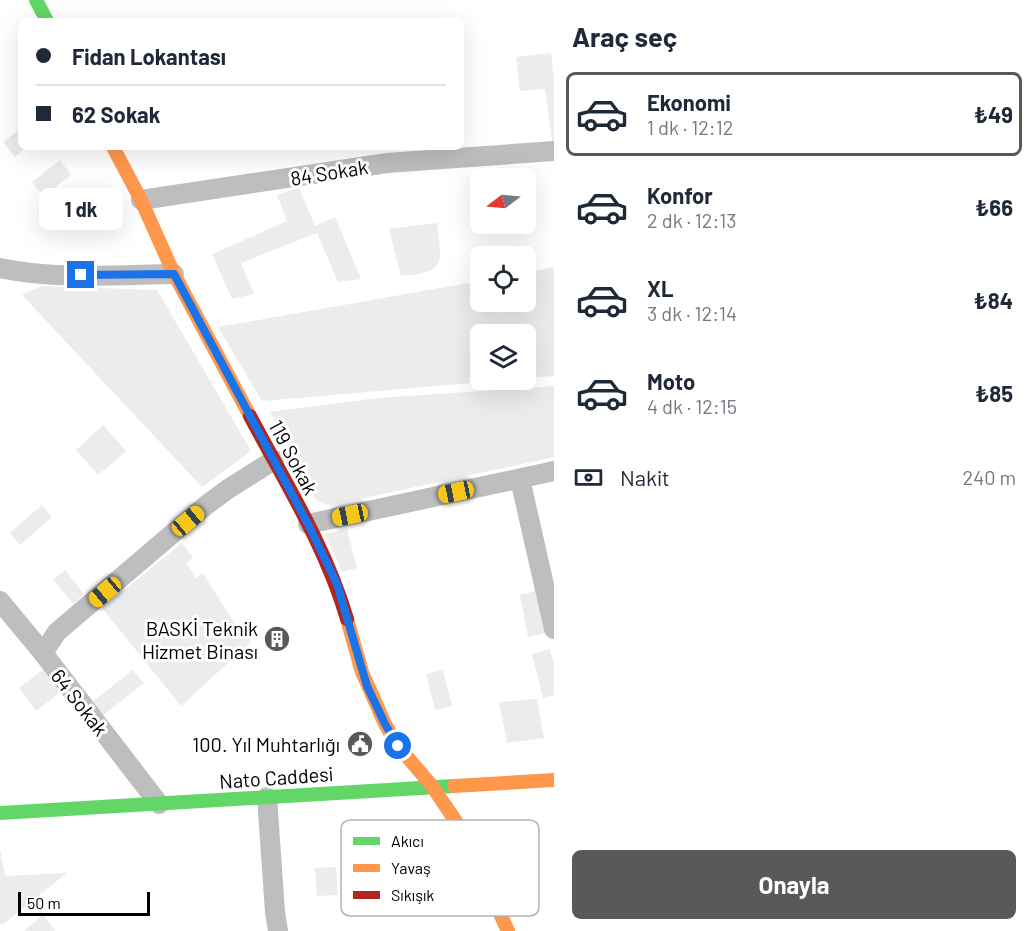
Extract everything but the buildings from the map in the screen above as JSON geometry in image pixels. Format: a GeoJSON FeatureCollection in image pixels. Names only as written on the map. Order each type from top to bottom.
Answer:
{"type":"FeatureCollection","features":[{"type":"Feature","properties":{"kind":"street"},"geometry":{"type":"LineString","coordinates":[[36,0],[45,18]]}},
{"type":"Feature","properties":{"kind":"street","name":"119 Sokak"},"geometry":{"type":"LineString","coordinates":[[115,150],[174,274],[308,524],[337,584],[367,686],[385,724],[398,746],[432,786],[455,820]]}},
{"type":"Feature","properties":{"kind":"street","name":"84 Sokak"},"geometry":{"type":"LineString","coordinates":[[141,201],[387,163],[554,151]]}},
{"type":"Feature","properties":{"kind":"street"},"geometry":{"type":"LineString","coordinates":[[0,268],[27,273],[81,275],[174,274]]}},
{"type":"Feature","properties":{"kind":"street"},"geometry":{"type":"LineString","coordinates":[[43,653],[57,632],[205,506],[273,460]]}},
{"type":"Feature","properties":{"kind":"street"},"geometry":{"type":"LineString","coordinates":[[308,524],[554,471]]}},
{"type":"Feature","properties":{"kind":"street"},"geometry":{"type":"LineString","coordinates":[[520,479],[554,629]]}},
{"type":"Feature","properties":{"kind":"street","name":"64 Sokak"},"geometry":{"type":"LineString","coordinates":[[0,601],[159,804]]}},
{"type":"Feature","properties":{"kind":"street","name":"Nato Caddesi"},"geometry":{"type":"LineString","coordinates":[[0,813],[554,780]]}},
{"type":"Feature","properties":{"kind":"street"},"geometry":{"type":"LineString","coordinates":[[267,797],[278,931]]}},
{"type":"Feature","properties":{"kind":"street","name":"119 Sokak"},"geometry":{"type":"LineString","coordinates":[[501,916],[508,931]]}},
{"type":"Feature","properties":{"kind":"shaded area"},"geometry":{"type":"Polygon","coordinates":[[[551,53],[554,79],[554,141],[552,141],[545,89],[520,91],[516,57],[551,53]]]}},
{"type":"Feature","properties":{"kind":"shaded area"},"geometry":{"type":"Polygon","coordinates":[[[18,130],[18,150],[23,150],[15,157],[3,142],[18,130]]]}},
{"type":"Feature","properties":{"kind":"shaded area"},"geometry":{"type":"Polygon","coordinates":[[[60,160],[71,175],[43,196],[32,182],[60,160]]]}},
{"type":"Feature","properties":{"kind":"shaded area"},"geometry":{"type":"Polygon","coordinates":[[[299,188],[315,226],[335,217],[361,279],[338,282],[317,233],[241,263],[254,294],[232,299],[212,254],[287,221],[277,195],[299,188]]]}},
{"type":"Feature","properties":{"kind":"shaded area"},"geometry":{"type":"Polygon","coordinates":[[[437,223],[440,248],[438,263],[427,272],[401,276],[389,229],[437,223]]]}},
{"type":"Feature","properties":{"kind":"shaded area"},"geometry":{"type":"Polygon","coordinates":[[[554,267],[554,376],[536,377],[536,324],[470,324],[470,383],[262,401],[218,327],[470,283],[470,312],[536,312],[536,271],[554,267]]]}},
{"type":"Feature","properties":{"kind":"shaded area"},"geometry":{"type":"Polygon","coordinates":[[[42,286],[157,290],[251,451],[202,487],[22,295],[42,286]]]}},
{"type":"Feature","properties":{"kind":"shaded area"},"geometry":{"type":"Polygon","coordinates":[[[554,386],[554,457],[332,505],[316,500],[270,412],[379,398],[496,390],[536,390],[536,387],[554,386]]]}},
{"type":"Feature","properties":{"kind":"shaded area"},"geometry":{"type":"Polygon","coordinates":[[[103,425],[126,451],[98,475],[76,450],[103,425]]]}},
{"type":"Feature","properties":{"kind":"shaded area"},"geometry":{"type":"Polygon","coordinates":[[[42,505],[52,517],[20,545],[10,533],[42,505]]]}},
{"type":"Feature","properties":{"kind":"shaded area"},"geometry":{"type":"Polygon","coordinates":[[[347,529],[357,568],[342,572],[325,534],[347,529]]]}},
{"type":"Feature","properties":{"kind":"shaded area"},"geometry":{"type":"Polygon","coordinates":[[[182,543],[193,558],[186,563],[196,578],[203,573],[235,624],[251,642],[181,706],[102,608],[182,543]]]}},
{"type":"Feature","properties":{"kind":"shaded area"},"geometry":{"type":"Polygon","coordinates":[[[65,570],[84,594],[73,604],[53,579],[65,570]]]}},
{"type":"Feature","properties":{"kind":"shaded area"},"geometry":{"type":"Polygon","coordinates":[[[539,590],[546,633],[528,637],[520,595],[539,590]]]}},
{"type":"Feature","properties":{"kind":"shaded area"},"geometry":{"type":"Polygon","coordinates":[[[550,649],[554,664],[554,695],[543,698],[532,654],[550,649]]]}},
{"type":"Feature","properties":{"kind":"shaded area"},"geometry":{"type":"Polygon","coordinates":[[[45,668],[62,691],[36,711],[19,688],[45,668]]]}},
{"type":"Feature","properties":{"kind":"shaded area"},"geometry":{"type":"Polygon","coordinates":[[[133,670],[144,683],[102,716],[92,702],[133,670]]]}},
{"type":"Feature","properties":{"kind":"shaded area"},"geometry":{"type":"Polygon","coordinates":[[[443,670],[452,706],[435,710],[426,674],[443,670]]]}},
{"type":"Feature","properties":{"kind":"shaded area"},"geometry":{"type":"Polygon","coordinates":[[[537,699],[544,738],[507,743],[499,702],[537,699]]]}},
{"type":"Feature","properties":{"kind":"shaded area"},"geometry":{"type":"Polygon","coordinates":[[[0,849],[5,876],[67,873],[2,925],[0,923],[0,849]]]}},
{"type":"Feature","properties":{"kind":"shaded area"},"geometry":{"type":"Polygon","coordinates":[[[336,867],[338,895],[317,896],[315,868],[336,867]]]}},
{"type":"Feature","properties":{"kind":"shaded area"},"geometry":{"type":"Polygon","coordinates":[[[43,915],[56,931],[24,931],[43,915]]]}},
{"type":"Feature","properties":{"kind":"traffic: fast"},"geometry":{"type":"LineString","coordinates":[[36,0],[45,18]]}},
{"type":"Feature","properties":{"kind":"traffic: fast"},"geometry":{"type":"LineString","coordinates":[[0,813],[454,786]]}},
{"type":"Feature","properties":{"kind":"traffic: slow"},"geometry":{"type":"LineString","coordinates":[[115,150],[141,200],[174,274],[250,416]]}},
{"type":"Feature","properties":{"kind":"traffic: slow"},"geometry":{"type":"LineString","coordinates":[[347,619],[362,672],[385,724],[398,746],[432,786],[455,820]]}},
{"type":"Feature","properties":{"kind":"traffic: slow"},"geometry":{"type":"LineString","coordinates":[[454,786],[554,780]]}},
{"type":"Feature","properties":{"kind":"traffic: slow"},"geometry":{"type":"LineString","coordinates":[[501,916],[508,931]]}},
{"type":"Feature","properties":{"kind":"traffic: jam"},"geometry":{"type":"LineString","coordinates":[[250,416],[291,490],[328,566],[347,619]]}},
{"type":"Feature","properties":{"kind":"place","name":"BASKİ Teknik Hizmet Binası"},"geometry":{"type":"Point","coordinates":[277,639]}},
{"type":"Feature","properties":{"kind":"place","name":"100. Yıl Muhtarlığı"},"geometry":{"type":"Point","coordinates":[360,744]}},
{"type":"Feature","properties":{"kind":"route"},"geometry":{"type":"LineString","coordinates":[[81,275],[174,274],[308,524],[337,584],[367,686],[398,746]]}}]}
